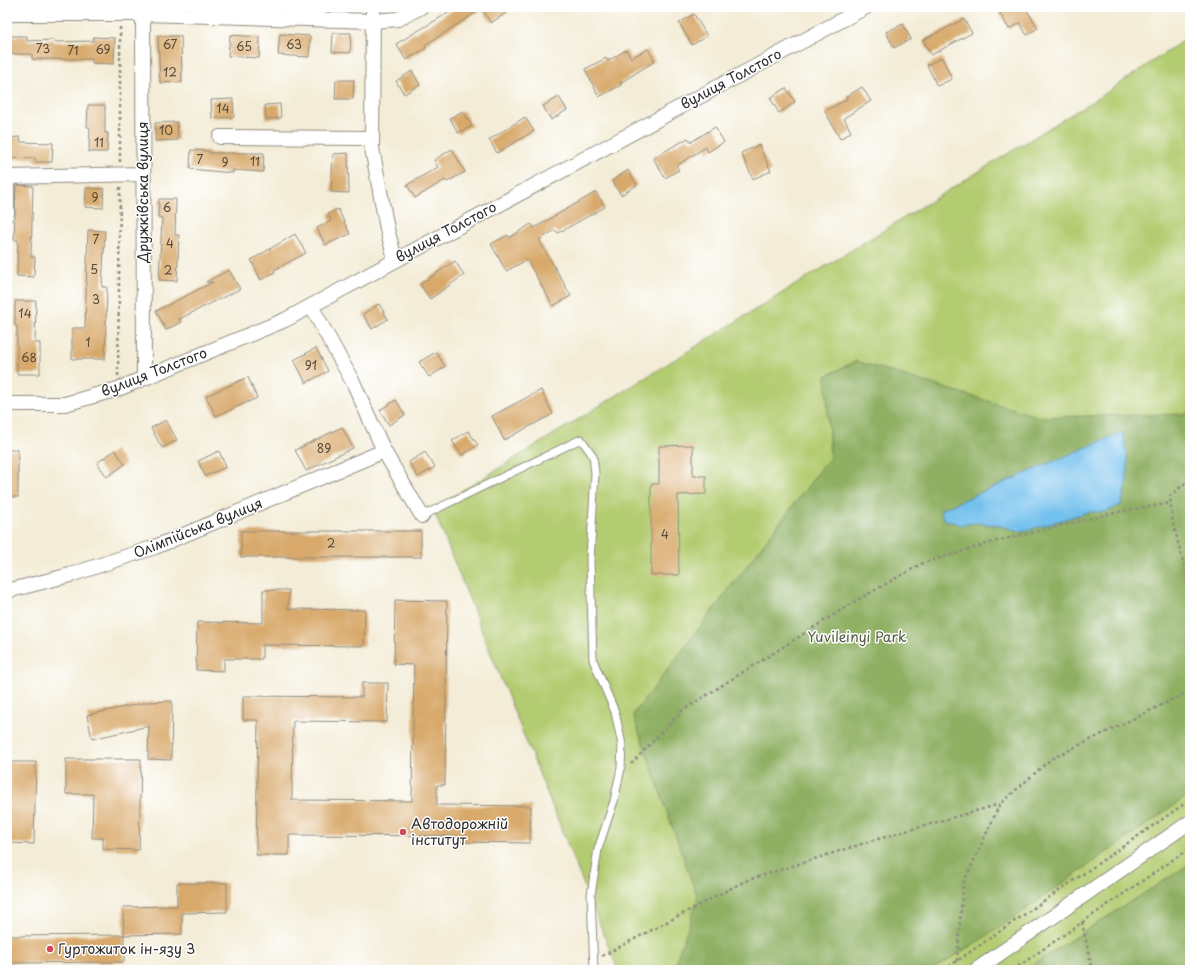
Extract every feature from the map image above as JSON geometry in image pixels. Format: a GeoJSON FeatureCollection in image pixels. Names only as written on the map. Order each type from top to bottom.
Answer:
{"type":"FeatureCollection","features":[{"type":"Feature","properties":{"kind":"street"},"geometry":{"type":"LineString","coordinates":[[373,7],[372,148],[386,229],[395,259]]}},
{"type":"Feature","properties":{"kind":"street"},"geometry":{"type":"LineString","coordinates":[[7,14],[120,14],[143,11],[373,21],[398,19],[421,7]]}},
{"type":"Feature","properties":{"kind":"street","name":"вулиця Толстого"},"geometry":{"type":"LineString","coordinates":[[7,404],[65,404],[118,389],[285,320],[395,259],[866,7]]}},
{"type":"Feature","properties":{"kind":"street","name":"Дружківська вулиця"},"geometry":{"type":"LineString","coordinates":[[143,11],[144,377]]}},
{"type":"Feature","properties":{"kind":"street"},"geometry":{"type":"LineString","coordinates":[[220,137],[372,138]]}},
{"type":"Feature","properties":{"kind":"street"},"geometry":{"type":"LineString","coordinates":[[7,214],[7,177],[143,174]]}},
{"type":"Feature","properties":{"kind":"street"},"geometry":{"type":"LineString","coordinates":[[311,306],[354,384],[384,451],[422,516]]}},
{"type":"Feature","properties":{"kind":"street","name":"Олімпійська вулиця"},"geometry":{"type":"LineString","coordinates":[[7,591],[70,575],[155,547],[384,451]]}},
{"type":"Feature","properties":{"kind":"street"},"geometry":{"type":"LineString","coordinates":[[976,970],[1190,822]]}},
{"type":"Feature","properties":{"kind":"lane"},"geometry":{"type":"LineString","coordinates":[[422,516],[581,439],[593,456],[595,473],[590,560],[593,660],[615,712],[622,745],[619,778],[614,801],[598,849],[591,895],[594,970]]}},
{"type":"Feature","properties":{"kind":"path"},"geometry":{"type":"LineString","coordinates":[[118,389],[120,14]]}},
{"type":"Feature","properties":{"kind":"path"},"geometry":{"type":"LineString","coordinates":[[1190,479],[1170,496],[1173,523],[1186,573],[1190,622]]}},
{"type":"Feature","properties":{"kind":"path"},"geometry":{"type":"LineString","coordinates":[[619,778],[683,710],[859,599],[923,563],[997,541],[1118,512],[1171,503]]}},
{"type":"Feature","properties":{"kind":"path"},"geometry":{"type":"LineString","coordinates":[[1186,573],[1190,572]]}},
{"type":"Feature","properties":{"kind":"path"},"geometry":{"type":"LineString","coordinates":[[957,961],[963,884],[1000,804],[1051,759],[1190,691]]}},
{"type":"Feature","properties":{"kind":"path"},"geometry":{"type":"LineString","coordinates":[[944,970],[1190,800]]}},
{"type":"Feature","properties":{"kind":"path"},"geometry":{"type":"LineString","coordinates":[[593,960],[745,881],[871,841],[1000,804]]}},
{"type":"Feature","properties":{"kind":"path"},"geometry":{"type":"LineString","coordinates":[[1013,970],[1190,848]]}},
{"type":"Feature","properties":{"kind":"path"},"geometry":{"type":"LineString","coordinates":[[1082,922],[1092,970]]}},
{"type":"Feature","properties":{"kind":"green space","name":"Yuvileinyi Park"},"geometry":{"type":"Polygon","coordinates":[[[1190,36],[1190,970],[618,970],[433,509],[1109,91],[1190,36]]]}},
{"type":"Feature","properties":{"kind":"green space"},"geometry":{"type":"Polygon","coordinates":[[[856,361],[1040,417],[1190,414],[1190,794],[993,932],[932,970],[673,970],[698,899],[633,715],[830,457],[826,376],[856,361]]]}},
{"type":"Feature","properties":{"kind":"green space"},"geometry":{"type":"Polygon","coordinates":[[[1190,864],[1190,970],[1024,970],[1190,864]]]}},
{"type":"Feature","properties":{"kind":"water"},"geometry":{"type":"Polygon","coordinates":[[[1122,432],[1128,461],[1126,485],[1121,505],[1105,512],[1089,512],[1022,532],[997,525],[976,523],[962,525],[945,520],[940,510],[1122,432]]]}},
{"type":"Feature","properties":{"kind":"building"},"geometry":{"type":"Polygon","coordinates":[[[451,7],[515,7],[491,23],[482,9],[425,45],[426,48],[406,60],[396,44],[453,10],[451,7]]]}},
{"type":"Feature","properties":{"kind":"building"},"geometry":{"type":"Polygon","coordinates":[[[996,7],[1025,7],[1038,28],[1027,35],[1020,23],[1009,29],[996,7]]]}},
{"type":"Feature","properties":{"kind":"building"},"geometry":{"type":"Polygon","coordinates":[[[694,14],[707,36],[692,45],[679,23],[694,14]]]}},
{"type":"Feature","properties":{"kind":"building"},"geometry":{"type":"Polygon","coordinates":[[[964,19],[972,33],[931,55],[923,40],[964,19]]]}},
{"type":"Feature","properties":{"kind":"building"},"geometry":{"type":"Polygon","coordinates":[[[903,24],[911,39],[894,48],[886,32],[903,24]]]}},
{"type":"Feature","properties":{"kind":"building"},"geometry":{"type":"Polygon","coordinates":[[[333,33],[351,33],[350,53],[332,52],[333,33]]]}},
{"type":"Feature","properties":{"kind":"building"},"geometry":{"type":"Polygon","coordinates":[[[280,34],[310,36],[309,57],[278,55],[280,34]]]}},
{"type":"Feature","properties":{"kind":"building"},"geometry":{"type":"Polygon","coordinates":[[[230,35],[260,37],[259,58],[228,56],[230,35]]]}},
{"type":"Feature","properties":{"kind":"building"},"geometry":{"type":"Polygon","coordinates":[[[7,36],[27,36],[27,41],[54,40],[54,42],[93,41],[93,37],[115,38],[114,64],[92,63],[92,59],[32,59],[32,54],[7,54],[7,36]]]}},
{"type":"Feature","properties":{"kind":"building"},"geometry":{"type":"Polygon","coordinates":[[[158,36],[181,36],[182,82],[160,83],[158,36]]]}},
{"type":"Feature","properties":{"kind":"building"},"geometry":{"type":"Polygon","coordinates":[[[648,49],[655,61],[620,83],[621,85],[599,97],[585,69],[606,58],[608,61],[626,50],[631,58],[648,49]]]}},
{"type":"Feature","properties":{"kind":"building"},"geometry":{"type":"Polygon","coordinates":[[[942,58],[952,79],[937,86],[927,65],[942,58]]]}},
{"type":"Feature","properties":{"kind":"building"},"geometry":{"type":"Polygon","coordinates":[[[412,71],[420,85],[404,94],[396,81],[412,71]]]}},
{"type":"Feature","properties":{"kind":"building"},"geometry":{"type":"Polygon","coordinates":[[[336,80],[354,80],[353,99],[335,99],[336,80]]]}},
{"type":"Feature","properties":{"kind":"building"},"geometry":{"type":"Polygon","coordinates":[[[862,87],[871,101],[844,118],[851,132],[840,139],[825,111],[847,99],[846,97],[862,87]]]}},
{"type":"Feature","properties":{"kind":"building"},"geometry":{"type":"Polygon","coordinates":[[[786,88],[795,102],[779,113],[770,98],[786,88]]]}},
{"type":"Feature","properties":{"kind":"building"},"geometry":{"type":"Polygon","coordinates":[[[559,97],[567,110],[551,120],[543,106],[559,97]]]}},
{"type":"Feature","properties":{"kind":"building"},"geometry":{"type":"Polygon","coordinates":[[[233,99],[234,117],[212,118],[211,100],[233,99]]]}},
{"type":"Feature","properties":{"kind":"building"},"geometry":{"type":"Polygon","coordinates":[[[280,104],[281,118],[266,119],[265,105],[280,104]]]}},
{"type":"Feature","properties":{"kind":"building"},"geometry":{"type":"Polygon","coordinates":[[[88,105],[105,105],[105,133],[108,133],[107,152],[89,152],[90,127],[87,127],[88,105]]]}},
{"type":"Feature","properties":{"kind":"building"},"geometry":{"type":"Polygon","coordinates":[[[463,111],[472,126],[458,133],[450,118],[463,111]]]}},
{"type":"Feature","properties":{"kind":"building"},"geometry":{"type":"Polygon","coordinates":[[[525,117],[534,131],[497,153],[489,140],[525,117]]]}},
{"type":"Feature","properties":{"kind":"building"},"geometry":{"type":"Polygon","coordinates":[[[177,122],[178,140],[155,141],[155,123],[177,122]]]}},
{"type":"Feature","properties":{"kind":"building"},"geometry":{"type":"Polygon","coordinates":[[[715,127],[724,142],[708,152],[706,147],[676,166],[679,170],[665,178],[653,158],[688,138],[691,142],[715,127]]]}},
{"type":"Feature","properties":{"kind":"building"},"geometry":{"type":"Polygon","coordinates":[[[20,137],[21,142],[53,143],[52,162],[35,162],[35,158],[7,159],[7,138],[20,137]]]}},
{"type":"Feature","properties":{"kind":"building"},"geometry":{"type":"Polygon","coordinates":[[[759,145],[771,171],[753,179],[741,153],[759,145]]]}},
{"type":"Feature","properties":{"kind":"building"},"geometry":{"type":"Polygon","coordinates":[[[452,149],[465,172],[447,182],[445,180],[415,198],[407,185],[438,167],[434,160],[452,149]]]}},
{"type":"Feature","properties":{"kind":"building"},"geometry":{"type":"Polygon","coordinates":[[[191,150],[209,151],[209,153],[264,153],[263,172],[233,170],[233,173],[190,169],[191,150]]]}},
{"type":"Feature","properties":{"kind":"building"},"geometry":{"type":"Polygon","coordinates":[[[348,153],[349,193],[331,192],[333,154],[348,153]]]}},
{"type":"Feature","properties":{"kind":"building"},"geometry":{"type":"Polygon","coordinates":[[[628,170],[637,185],[621,195],[612,181],[628,170]]]}},
{"type":"Feature","properties":{"kind":"building"},"geometry":{"type":"Polygon","coordinates":[[[16,185],[33,186],[31,257],[35,257],[34,277],[17,276],[18,240],[14,240],[16,185]]]}},
{"type":"Feature","properties":{"kind":"building"},"geometry":{"type":"Polygon","coordinates":[[[86,188],[104,189],[103,208],[85,207],[86,188]]]}},
{"type":"Feature","properties":{"kind":"building"},"geometry":{"type":"Polygon","coordinates":[[[596,192],[605,207],[558,233],[555,230],[539,240],[571,296],[553,306],[527,260],[506,271],[491,244],[508,235],[509,238],[531,224],[534,228],[596,192]]]}},
{"type":"Feature","properties":{"kind":"building"},"geometry":{"type":"Polygon","coordinates":[[[159,199],[176,199],[175,235],[179,235],[177,281],[159,280],[162,218],[158,217],[159,199]]]}},
{"type":"Feature","properties":{"kind":"building"},"geometry":{"type":"Polygon","coordinates":[[[338,209],[350,234],[325,245],[317,228],[331,221],[328,214],[338,209]]]}},
{"type":"Feature","properties":{"kind":"building"},"geometry":{"type":"Polygon","coordinates":[[[88,230],[105,231],[102,287],[107,287],[105,359],[72,359],[72,328],[85,328],[88,230]]]}},
{"type":"Feature","properties":{"kind":"building"},"geometry":{"type":"Polygon","coordinates":[[[295,234],[306,253],[274,270],[275,272],[261,280],[251,260],[295,234]]]}},
{"type":"Feature","properties":{"kind":"building"},"geometry":{"type":"Polygon","coordinates":[[[455,261],[464,275],[430,299],[420,284],[455,261]]]}},
{"type":"Feature","properties":{"kind":"building"},"geometry":{"type":"Polygon","coordinates":[[[229,270],[240,289],[179,319],[181,322],[166,330],[156,311],[213,282],[206,282],[229,270]]]}},
{"type":"Feature","properties":{"kind":"building"},"geometry":{"type":"Polygon","coordinates":[[[15,301],[36,301],[35,343],[40,343],[40,374],[17,374],[17,326],[15,326],[15,301]]]}},
{"type":"Feature","properties":{"kind":"building"},"geometry":{"type":"Polygon","coordinates":[[[379,304],[388,319],[372,329],[363,314],[379,304]]]}},
{"type":"Feature","properties":{"kind":"building"},"geometry":{"type":"Polygon","coordinates":[[[316,348],[328,371],[306,383],[294,360],[316,348]]]}},
{"type":"Feature","properties":{"kind":"building"},"geometry":{"type":"Polygon","coordinates":[[[436,352],[445,367],[429,377],[419,362],[436,352]]]}},
{"type":"Feature","properties":{"kind":"building"},"geometry":{"type":"Polygon","coordinates":[[[248,377],[257,398],[216,416],[206,396],[248,377]]]}},
{"type":"Feature","properties":{"kind":"building"},"geometry":{"type":"Polygon","coordinates":[[[541,390],[553,414],[504,440],[492,416],[541,390]]]}},
{"type":"Feature","properties":{"kind":"building"},"geometry":{"type":"Polygon","coordinates":[[[396,400],[405,415],[389,425],[380,410],[396,400]]]}},
{"type":"Feature","properties":{"kind":"building"},"geometry":{"type":"Polygon","coordinates":[[[166,420],[177,440],[162,448],[151,428],[166,420]]]}},
{"type":"Feature","properties":{"kind":"building"},"geometry":{"type":"Polygon","coordinates":[[[342,427],[353,448],[306,471],[295,450],[342,427]]]}},
{"type":"Feature","properties":{"kind":"building"},"geometry":{"type":"Polygon","coordinates":[[[468,431],[478,445],[462,455],[452,441],[468,431]]]}},
{"type":"Feature","properties":{"kind":"building"},"geometry":{"type":"Polygon","coordinates":[[[693,445],[693,476],[706,476],[706,494],[678,495],[679,575],[651,575],[651,484],[659,484],[659,446],[693,445]]]}},
{"type":"Feature","properties":{"kind":"building"},"geometry":{"type":"Polygon","coordinates":[[[7,450],[18,450],[18,497],[7,497],[7,450]]]}},
{"type":"Feature","properties":{"kind":"building"},"geometry":{"type":"Polygon","coordinates":[[[115,450],[125,464],[107,477],[97,463],[115,450]]]}},
{"type":"Feature","properties":{"kind":"building"},"geometry":{"type":"Polygon","coordinates":[[[219,451],[226,467],[205,476],[198,461],[219,451]]]}},
{"type":"Feature","properties":{"kind":"building"},"geometry":{"type":"Polygon","coordinates":[[[425,452],[435,467],[418,477],[409,462],[425,452]]]}},
{"type":"Feature","properties":{"kind":"building"},"geometry":{"type":"Polygon","coordinates":[[[241,531],[421,531],[421,557],[241,557],[241,531]]]}},
{"type":"Feature","properties":{"kind":"building"},"geometry":{"type":"Polygon","coordinates":[[[263,590],[289,590],[288,609],[365,610],[364,646],[262,645],[262,659],[224,659],[224,671],[196,670],[197,622],[263,623],[263,590]]]}},
{"type":"Feature","properties":{"kind":"building"},"geometry":{"type":"Polygon","coordinates":[[[395,600],[447,601],[445,785],[437,785],[437,805],[531,806],[530,843],[461,842],[461,836],[289,835],[289,855],[256,855],[258,720],[243,720],[243,696],[362,697],[362,683],[388,683],[387,722],[293,721],[292,800],[412,801],[414,665],[394,664],[395,600]]]}},
{"type":"Feature","properties":{"kind":"building"},"geometry":{"type":"Polygon","coordinates":[[[172,701],[171,760],[148,759],[149,726],[92,739],[87,715],[148,702],[172,701]]]}},
{"type":"Feature","properties":{"kind":"building"},"geometry":{"type":"Polygon","coordinates":[[[66,759],[141,759],[139,850],[103,849],[103,838],[92,838],[93,794],[66,794],[66,759]]]}},
{"type":"Feature","properties":{"kind":"building"},"geometry":{"type":"Polygon","coordinates":[[[7,762],[36,762],[34,844],[7,843],[7,762]]]}},
{"type":"Feature","properties":{"kind":"building"},"geometry":{"type":"Polygon","coordinates":[[[177,883],[227,883],[227,912],[182,913],[182,934],[124,935],[123,907],[177,906],[177,883]]]}},
{"type":"Feature","properties":{"kind":"building"},"geometry":{"type":"Polygon","coordinates":[[[124,935],[124,962],[7,963],[7,936],[124,935]]]}},
{"type":"Feature","properties":{"kind":"place","name":"Автодорожній інститут"},"geometry":{"type":"Point","coordinates":[403,832]}},
{"type":"Feature","properties":{"kind":"place","name":"Гуртожиток ін-язу 3"},"geometry":{"type":"Point","coordinates":[50,949]}}]}
